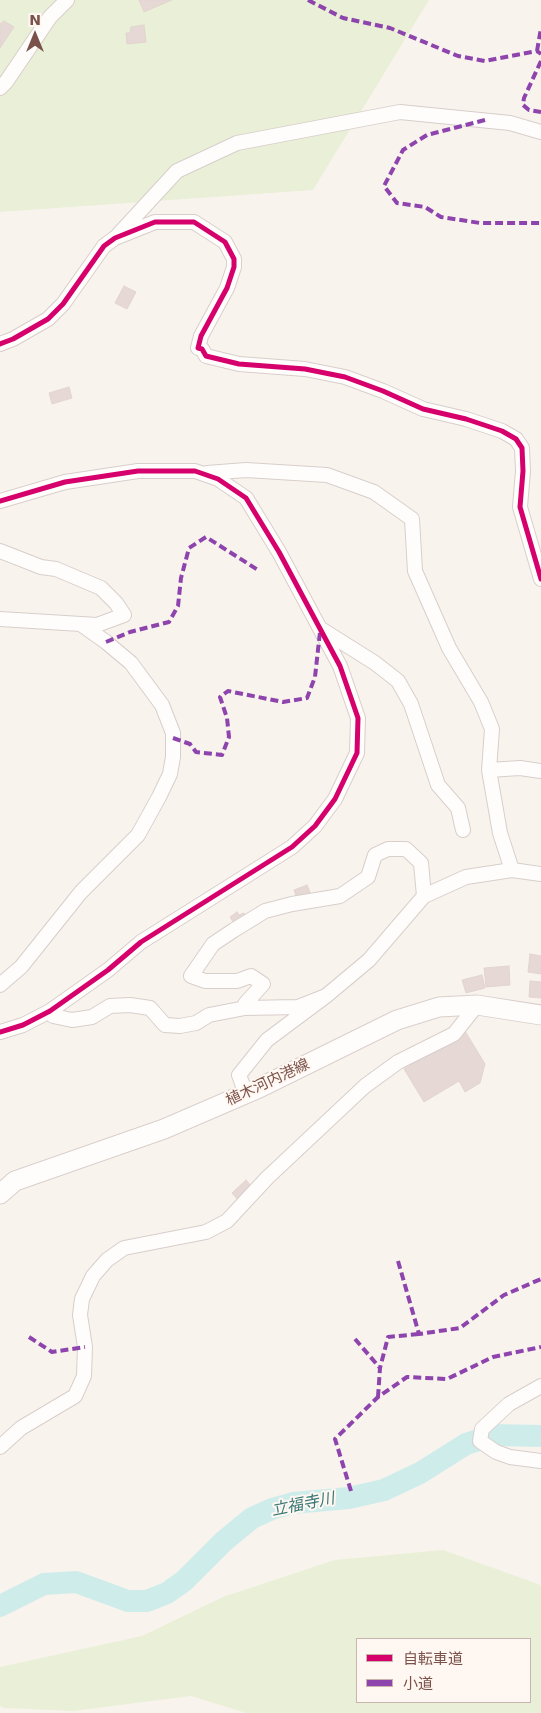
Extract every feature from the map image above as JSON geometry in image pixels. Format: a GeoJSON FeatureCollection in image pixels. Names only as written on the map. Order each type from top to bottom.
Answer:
{"type":"FeatureCollection","features":[{"type":"Feature","properties":{"kind":"main road","name":"植木河内港線"},"geometry":{"type":"LineString","coordinates":[[0,1194],[15,1181],[164,1129],[246,1094],[397,1020],[439,1007],[477,1005],[541,1015]]}},
{"type":"Feature","properties":{"kind":"street"},"geometry":{"type":"LineString","coordinates":[[0,88],[50,17],[67,0]]}},
{"type":"Feature","properties":{"kind":"street"},"geometry":{"type":"LineString","coordinates":[[116,238],[176,171],[237,144],[400,112],[510,123],[541,132]]}},
{"type":"Feature","properties":{"kind":"street"},"geometry":{"type":"LineString","coordinates":[[0,344],[13,339],[48,319],[63,304],[104,246],[116,238],[155,222],[194,222],[225,242],[234,259],[234,267],[228,288],[201,336],[198,348],[202,349],[206,356],[239,364],[305,369],[345,377],[423,409],[466,419],[502,431],[516,439],[522,448],[523,471],[520,507],[541,579]]}},
{"type":"Feature","properties":{"kind":"street"},"geometry":{"type":"LineString","coordinates":[[202,474],[246,470],[327,475],[374,492],[412,519],[415,571],[449,648],[481,702],[492,729],[489,770],[500,833],[512,870]]}},
{"type":"Feature","properties":{"kind":"street"},"geometry":{"type":"LineString","coordinates":[[0,501],[65,482],[138,471],[195,471],[218,479],[246,498],[280,552],[340,666],[358,718],[357,753],[335,799],[315,826],[292,847],[141,942],[108,970],[50,1011],[22,1025],[0,1032]]}},
{"type":"Feature","properties":{"kind":"street"},"geometry":{"type":"LineString","coordinates":[[0,551],[41,567],[56,569],[101,588],[116,603],[124,615],[97,625],[0,619]]}},
{"type":"Feature","properties":{"kind":"street"},"geometry":{"type":"LineString","coordinates":[[0,985],[21,967],[81,892],[138,836],[160,797],[170,774],[173,757],[173,733],[162,705],[131,663],[82,625]]}},
{"type":"Feature","properties":{"kind":"street"},"geometry":{"type":"LineString","coordinates":[[320,629],[375,663],[398,681],[411,704],[438,785],[458,808],[463,830]]}},
{"type":"Feature","properties":{"kind":"street"},"geometry":{"type":"LineString","coordinates":[[489,770],[520,768],[541,771]]}},
{"type":"Feature","properties":{"kind":"street"},"geometry":{"type":"LineString","coordinates":[[246,1008],[245,1004],[263,984],[251,976],[237,982],[205,981],[191,976],[213,944],[234,930],[265,911],[292,904],[340,896],[368,877],[375,855],[388,849],[406,848],[421,864],[424,896]]}},
{"type":"Feature","properties":{"kind":"street"},"geometry":{"type":"LineString","coordinates":[[246,1094],[239,1075],[267,1040],[326,996],[369,960],[424,896],[466,876],[512,870],[541,874]]}},
{"type":"Feature","properties":{"kind":"street"},"geometry":{"type":"LineString","coordinates":[[50,1011],[53,1016],[72,1020],[92,1017],[110,1006],[130,1005],[150,1008],[165,1025],[180,1026],[196,1023],[209,1015],[246,1008],[298,1007],[326,996]]}},
{"type":"Feature","properties":{"kind":"street"},"geometry":{"type":"LineString","coordinates":[[0,1447],[21,1428],[74,1396],[84,1376],[85,1347],[80,1315],[82,1299],[93,1276],[107,1260],[124,1248],[206,1232],[227,1221],[267,1178],[365,1086],[398,1062],[454,1034],[477,1005]]}},
{"type":"Feature","properties":{"kind":"street"},"geometry":{"type":"LineString","coordinates":[[541,1386],[509,1404],[482,1429],[480,1441],[496,1452],[510,1457],[541,1461]]}},
{"type":"Feature","properties":{"kind":"green space"},"geometry":{"type":"Polygon","coordinates":[[[0,0],[429,0],[313,190],[0,212],[0,0]]]}},
{"type":"Feature","properties":{"kind":"green space"},"geometry":{"type":"Polygon","coordinates":[[[443,1550],[541,1585],[541,1713],[246,1713],[191,1696],[73,1711],[4,1708],[0,1706],[0,1667],[142,1636],[223,1597],[335,1560],[443,1550]]]}},
{"type":"Feature","properties":{"kind":"building"},"geometry":{"type":"Polygon","coordinates":[[[139,0],[172,0],[144,12],[139,0]]]}},
{"type":"Feature","properties":{"kind":"building"},"geometry":{"type":"Polygon","coordinates":[[[4,21],[14,27],[0,48],[0,24],[4,21]]]}},
{"type":"Feature","properties":{"kind":"building"},"geometry":{"type":"Polygon","coordinates":[[[144,25],[146,42],[127,44],[126,33],[130,33],[131,27],[144,25]]]}},
{"type":"Feature","properties":{"kind":"building"},"geometry":{"type":"Polygon","coordinates":[[[124,286],[136,292],[127,309],[115,303],[124,286]]]}},
{"type":"Feature","properties":{"kind":"building"},"geometry":{"type":"Polygon","coordinates":[[[69,387],[72,398],[52,404],[49,393],[69,387]]]}},
{"type":"Feature","properties":{"kind":"building"},"geometry":{"type":"Polygon","coordinates":[[[307,885],[312,897],[298,902],[294,890],[307,885]]]}},
{"type":"Feature","properties":{"kind":"building"},"geometry":{"type":"Polygon","coordinates":[[[237,912],[239,915],[244,913],[247,918],[240,922],[238,919],[233,922],[230,917],[237,912]]]}},
{"type":"Feature","properties":{"kind":"building"},"geometry":{"type":"Polygon","coordinates":[[[530,954],[541,956],[541,974],[528,972],[530,954]]]}},
{"type":"Feature","properties":{"kind":"building"},"geometry":{"type":"Polygon","coordinates":[[[509,966],[510,985],[486,987],[484,968],[509,966]]]}},
{"type":"Feature","properties":{"kind":"building"},"geometry":{"type":"Polygon","coordinates":[[[482,975],[485,988],[466,993],[462,980],[482,975]]]}},
{"type":"Feature","properties":{"kind":"building"},"geometry":{"type":"Polygon","coordinates":[[[530,981],[541,982],[541,998],[529,997],[530,981]]]}},
{"type":"Feature","properties":{"kind":"building"},"geometry":{"type":"Polygon","coordinates":[[[465,1031],[485,1064],[480,1083],[465,1092],[459,1081],[424,1102],[404,1069],[465,1031]]]}},
{"type":"Feature","properties":{"kind":"building"},"geometry":{"type":"Polygon","coordinates":[[[246,1180],[252,1187],[238,1200],[232,1193],[246,1180]]]}},
{"type":"Feature","properties":{"kind":"waterway","name":"立福寺川"},"geometry":{"type":"LineString","coordinates":[[0,1606],[44,1584],[76,1582],[128,1601],[147,1601],[167,1593],[184,1581],[224,1541],[252,1518],[272,1509],[293,1503],[349,1498],[384,1490],[420,1473],[466,1444],[494,1435],[541,1436]]}},
{"type":"Feature","properties":{"kind":"marked path"},"geometry":{"type":"LineString","coordinates":[[308,0],[343,18],[390,28],[458,56],[485,61],[537,51],[541,54]]}},
{"type":"Feature","properties":{"kind":"marked path"},"geometry":{"type":"LineString","coordinates":[[537,51],[541,28]]}},
{"type":"Feature","properties":{"kind":"marked path"},"geometry":{"type":"LineString","coordinates":[[541,61],[524,98],[523,105],[529,110],[541,112]]}},
{"type":"Feature","properties":{"kind":"marked path"},"geometry":{"type":"LineString","coordinates":[[485,120],[427,135],[403,150],[384,186],[397,203],[425,207],[441,217],[480,223],[541,223]]}},
{"type":"Feature","properties":{"kind":"marked path"},"geometry":{"type":"LineString","coordinates":[[106,642],[130,632],[169,622],[178,606],[181,578],[189,548],[206,537],[258,570]]}},
{"type":"Feature","properties":{"kind":"marked path"},"geometry":{"type":"LineString","coordinates":[[173,738],[190,744],[196,752],[222,755],[229,737],[227,718],[220,697],[228,691],[283,702],[307,698],[315,677],[320,632]]}},
{"type":"Feature","properties":{"kind":"marked path"},"geometry":{"type":"LineString","coordinates":[[398,1261],[419,1334],[460,1328],[504,1295],[541,1279]]}},
{"type":"Feature","properties":{"kind":"marked path"},"geometry":{"type":"LineString","coordinates":[[378,1397],[380,1368],[388,1337],[419,1334]]}},
{"type":"Feature","properties":{"kind":"marked path"},"geometry":{"type":"LineString","coordinates":[[29,1337],[52,1352],[85,1347]]}},
{"type":"Feature","properties":{"kind":"marked path"},"geometry":{"type":"LineString","coordinates":[[355,1339],[380,1368]]}},
{"type":"Feature","properties":{"kind":"marked path"},"geometry":{"type":"LineString","coordinates":[[351,1491],[335,1439],[378,1397],[407,1377],[447,1379],[493,1357],[541,1347]]}},
{"type":"Feature","properties":{"kind":"cycle path"},"geometry":{"type":"LineString","coordinates":[[0,344],[13,339],[48,319],[63,304],[104,246],[115,238],[155,222],[194,222],[225,242],[234,259],[234,267],[227,288],[201,336],[198,348],[202,349],[206,356],[239,364],[305,369],[345,377],[423,409],[466,419],[502,431],[516,439],[522,448],[523,471],[520,507],[541,579]]}},
{"type":"Feature","properties":{"kind":"cycle path"},"geometry":{"type":"LineString","coordinates":[[0,501],[65,482],[138,471],[195,471],[218,479],[246,498],[279,552],[340,666],[358,718],[357,753],[335,799],[315,826],[292,847],[141,942],[108,970],[50,1011],[23,1025],[0,1032]]}}]}
